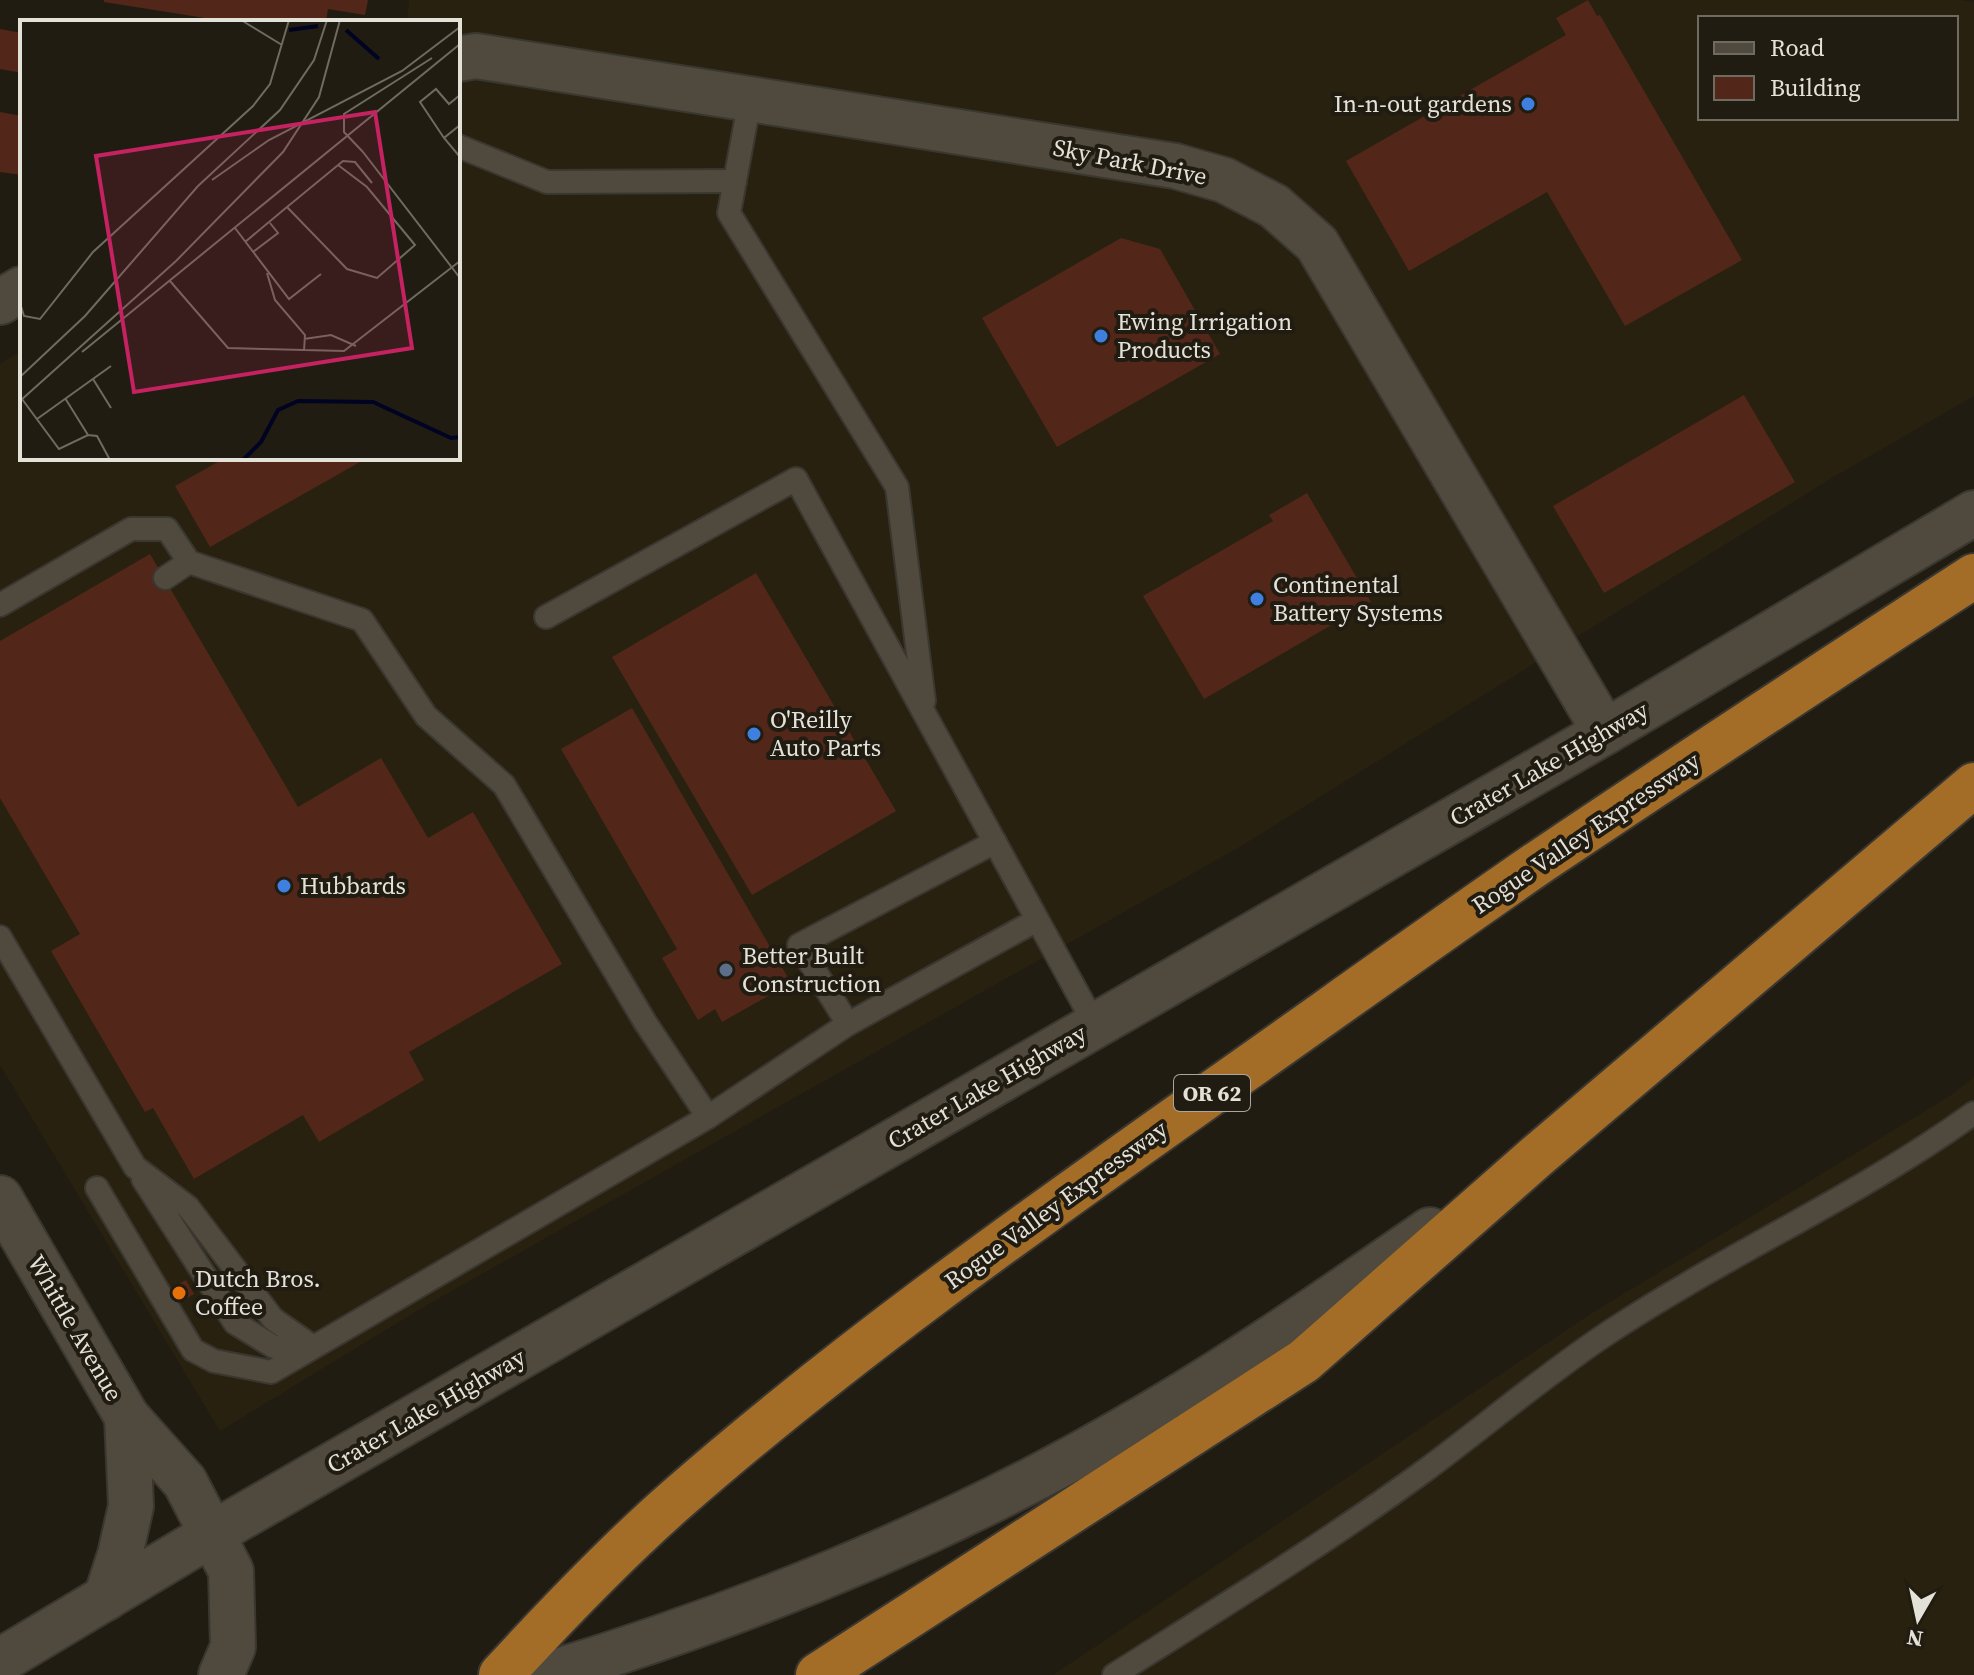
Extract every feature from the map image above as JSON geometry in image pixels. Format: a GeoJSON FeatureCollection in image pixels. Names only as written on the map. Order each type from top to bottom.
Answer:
{"type":"FeatureCollection","features":[{"type":"Feature","properties":{"kind":"highway","name":"Rogue Valley Expressway"},"geometry":{"type":"LineString","coordinates":[[501,1675],[569,1602],[675,1500],[792,1402],[915,1307],[1127,1152],[1539,863],[1974,576]]}},
{"type":"Feature","properties":{"kind":"highway"},"geometry":{"type":"LineString","coordinates":[[818,1675],[1304,1361],[1537,1156],[1974,785]]}},
{"type":"Feature","properties":{"kind":"main road","name":"Sky Park Drive"},"geometry":{"type":"LineString","coordinates":[[460,59],[476,56],[1175,166],[1224,180],[1274,206],[1317,244],[1605,732]]}},
{"type":"Feature","properties":{"kind":"main road"},"geometry":{"type":"LineString","coordinates":[[0,302],[20,290]]}},
{"type":"Feature","properties":{"kind":"main road","name":"Crater Lake Highway"},"geometry":{"type":"LineString","coordinates":[[0,1661],[212,1534],[1605,732],[1974,513]]}},
{"type":"Feature","properties":{"kind":"main road"},"geometry":{"type":"LineString","coordinates":[[565,1669],[777,1595],[936,1527],[1037,1477],[1135,1423],[1291,1327],[1537,1156]]}},
{"type":"Feature","properties":{"kind":"main road","name":"Whittle Avenue"},"geometry":{"type":"LineString","coordinates":[[0,1198],[127,1417],[185,1482],[231,1571],[233,1647],[221,1675]]}},
{"type":"Feature","properties":{"kind":"main road"},"geometry":{"type":"LineString","coordinates":[[106,1598],[131,1506],[127,1417]]}},
{"type":"Feature","properties":{"kind":"lane"},"geometry":{"type":"LineString","coordinates":[[750,99],[729,213],[897,487],[925,714]]}},
{"type":"Feature","properties":{"kind":"lane"},"geometry":{"type":"LineString","coordinates":[[460,147],[547,182],[735,181]]}},
{"type":"Feature","properties":{"kind":"lane"},"geometry":{"type":"LineString","coordinates":[[546,617],[796,479],[1095,1025]]}},
{"type":"Feature","properties":{"kind":"lane"},"geometry":{"type":"LineString","coordinates":[[0,605],[131,529],[167,529],[189,562],[362,620],[426,716],[504,785],[645,1022],[708,1117]]}},
{"type":"Feature","properties":{"kind":"lane"},"geometry":{"type":"LineString","coordinates":[[165,578],[189,562]]}},
{"type":"Feature","properties":{"kind":"lane"},"geometry":{"type":"LineString","coordinates":[[848,1024],[799,945],[995,842]]}},
{"type":"Feature","properties":{"kind":"lane"},"geometry":{"type":"LineString","coordinates":[[97,1188],[193,1350],[214,1361],[271,1372],[708,1117],[848,1024],[1037,920]]}},
{"type":"Feature","properties":{"kind":"lane"},"geometry":{"type":"LineString","coordinates":[[0,937],[135,1167],[235,1323],[274,1347],[313,1347]]}},
{"type":"Feature","properties":{"kind":"lane"},"geometry":{"type":"LineString","coordinates":[[1114,1675],[1316,1548],[1611,1331],[1907,1159],[1974,1113]]}},
{"type":"Feature","properties":{"kind":"lane"},"geometry":{"type":"LineString","coordinates":[[135,1167],[188,1207],[273,1319],[313,1347]]}},
{"type":"Feature","properties":{"kind":"shaded area"},"geometry":{"type":"Polygon","coordinates":[[[409,0],[1974,2],[1974,396],[1830,479],[1243,845],[425,1306],[220,1431],[0,1065],[0,364],[20,351],[20,460],[460,460],[460,20],[407,20],[409,0]]]}},
{"type":"Feature","properties":{"kind":"shaded area"},"geometry":{"type":"Polygon","coordinates":[[[1974,1077],[1974,1675],[1053,1675],[1592,1313],[1950,1096],[1974,1077]]]}},
{"type":"Feature","properties":{"kind":"building"},"geometry":{"type":"Polygon","coordinates":[[[368,0],[365,15],[328,9],[326,20],[217,20],[104,2],[368,0]]]}},
{"type":"Feature","properties":{"kind":"building"},"geometry":{"type":"Polygon","coordinates":[[[1588,0],[1597,16],[1600,15],[1742,260],[1625,326],[1547,192],[1409,271],[1346,161],[1566,35],[1556,18],[1588,0]]]}},
{"type":"Feature","properties":{"kind":"building"},"geometry":{"type":"Polygon","coordinates":[[[0,29],[20,33],[20,73],[0,69],[0,29]]]}},
{"type":"Feature","properties":{"kind":"building"},"geometry":{"type":"Polygon","coordinates":[[[0,112],[20,116],[20,175],[0,172],[0,112]]]}},
{"type":"Feature","properties":{"kind":"building","name":"Ewing Irrigation Products"},"geometry":{"type":"Polygon","coordinates":[[[1121,238],[1160,249],[1220,354],[1057,447],[982,318],[1121,238]]]}},
{"type":"Feature","properties":{"kind":"building"},"geometry":{"type":"Polygon","coordinates":[[[1744,395],[1795,482],[1604,593],[1553,506],[1744,395]]]}},
{"type":"Feature","properties":{"kind":"building"},"geometry":{"type":"Polygon","coordinates":[[[221,460],[363,460],[210,547],[175,486],[221,460]]]}},
{"type":"Feature","properties":{"kind":"building","name":"Continental Battery Systems"},"geometry":{"type":"Polygon","coordinates":[[[1307,493],[1371,602],[1204,699],[1143,596],[1273,521],[1269,515],[1307,493]]]}},
{"type":"Feature","properties":{"kind":"building","name":"Hubbards"},"geometry":{"type":"Polygon","coordinates":[[[150,554],[298,807],[381,758],[428,838],[473,812],[562,964],[409,1052],[424,1080],[319,1142],[303,1115],[194,1179],[153,1108],[145,1112],[51,951],[80,934],[0,798],[0,641],[150,554]]]}},
{"type":"Feature","properties":{"kind":"building","name":"O'Reilly Auto Parts"},"geometry":{"type":"Polygon","coordinates":[[[756,573],[896,811],[752,895],[612,657],[756,573]]]}},
{"type":"Feature","properties":{"kind":"building"},"geometry":{"type":"Polygon","coordinates":[[[632,708],[791,983],[722,1022],[715,1009],[698,1020],[662,958],[677,949],[561,749],[632,708]]]}},
{"type":"Feature","properties":{"kind":"building","name":"Dutch Bros. Coffee"},"geometry":{"type":"Polygon","coordinates":[[[186,1280],[194,1294],[172,1307],[163,1293],[186,1280]]]}},
{"type":"Feature","properties":{"kind":"place","name":"In-n-out gardens"},"geometry":{"type":"Point","coordinates":[1528,104]}},
{"type":"Feature","properties":{"kind":"place","name":"Ewing Irrigation Products"},"geometry":{"type":"Point","coordinates":[1101,336]}},
{"type":"Feature","properties":{"kind":"place","name":"Continental Battery Systems"},"geometry":{"type":"Point","coordinates":[1257,599]}},
{"type":"Feature","properties":{"kind":"place","name":"O'Reilly Auto Parts"},"geometry":{"type":"Point","coordinates":[754,734]}},
{"type":"Feature","properties":{"kind":"place","name":"Hubbards"},"geometry":{"type":"Point","coordinates":[284,886]}},
{"type":"Feature","properties":{"kind":"place","name":"Better Built Construction"},"geometry":{"type":"Point","coordinates":[726,970]}},
{"type":"Feature","properties":{"kind":"place","name":"Dutch Bros. Coffee"},"geometry":{"type":"Point","coordinates":[179,1293]}}]}
